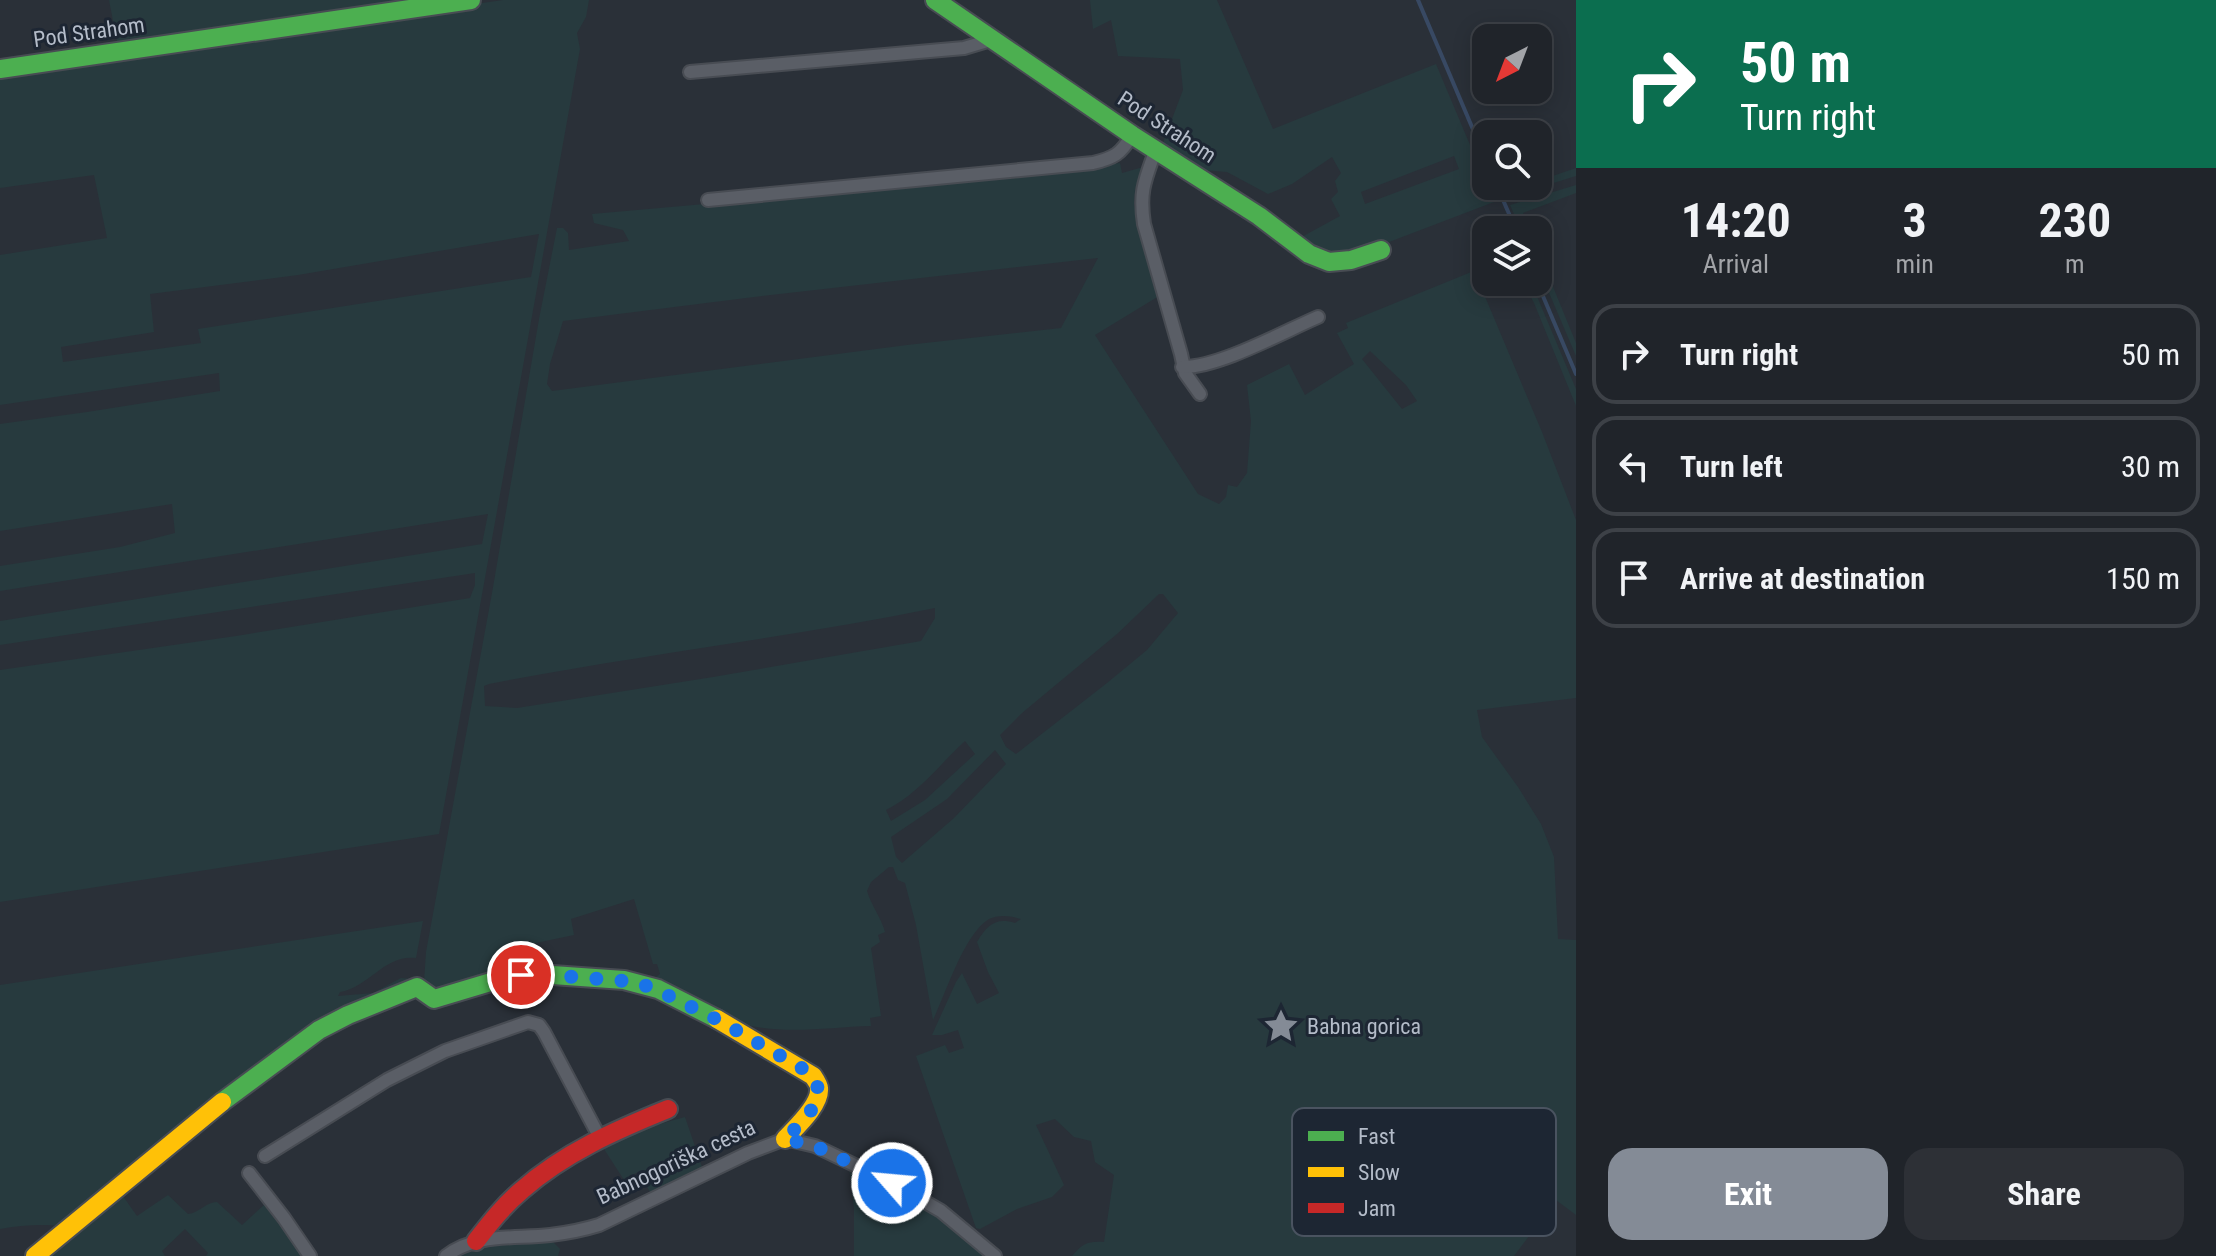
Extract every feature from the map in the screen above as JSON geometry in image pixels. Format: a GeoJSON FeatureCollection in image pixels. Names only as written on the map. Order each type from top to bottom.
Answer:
{"type":"FeatureCollection","features":[{"type":"Feature","properties":{"kind":"street","name":"Pod Strahom"},"geometry":{"type":"LineString","coordinates":[[0,69],[471,0]]}},
{"type":"Feature","properties":{"kind":"street","name":"Pod Strahom"},"geometry":{"type":"LineString","coordinates":[[935,0],[1132,135],[1259,216],[1309,254],[1329,262],[1351,260],[1381,250]]}},
{"type":"Feature","properties":{"kind":"street"},"geometry":{"type":"LineString","coordinates":[[690,72],[964,48],[994,39]]}},
{"type":"Feature","properties":{"kind":"street"},"geometry":{"type":"LineString","coordinates":[[708,200],[1093,163],[1110,159],[1124,149],[1132,135]]}},
{"type":"Feature","properties":{"kind":"street"},"geometry":{"type":"LineString","coordinates":[[1156,149],[1140,202],[1182,367],[1200,394]]}},
{"type":"Feature","properties":{"kind":"street"},"geometry":{"type":"LineString","coordinates":[[1182,367],[1198,367],[1218,360],[1318,317]]}},
{"type":"Feature","properties":{"kind":"street"},"geometry":{"type":"LineString","coordinates":[[35,1256],[284,1054],[348,1015],[417,987],[434,999],[504,978],[538,974],[637,982],[720,1021],[813,1076],[819,1086],[819,1095],[805,1118],[785,1139]]}},
{"type":"Feature","properties":{"kind":"street"},"geometry":{"type":"LineString","coordinates":[[265,1156],[387,1080],[445,1051],[528,1022],[539,1025],[544,1032],[600,1138]]}},
{"type":"Feature","properties":{"kind":"street"},"geometry":{"type":"LineString","coordinates":[[476,1241],[505,1206],[570,1155],[600,1138],[668,1109]]}},
{"type":"Feature","properties":{"kind":"street","name":"Babnogoriška cesta"},"geometry":{"type":"LineString","coordinates":[[446,1256],[476,1241],[591,1228],[748,1153],[785,1139],[815,1146],[892,1183],[941,1211],[995,1256]]}},
{"type":"Feature","properties":{"kind":"street"},"geometry":{"type":"LineString","coordinates":[[249,1173],[310,1256]]}},
{"type":"Feature","properties":{"kind":"green space"},"geometry":{"type":"Polygon","coordinates":[[[109,0],[431,0],[118,47],[109,0]]]}},
{"type":"Feature","properties":{"kind":"green space"},"geometry":{"type":"Polygon","coordinates":[[[503,0],[589,0],[586,17],[577,33],[580,49],[439,834],[0,902],[0,670],[470,598],[475,573],[0,645],[0,621],[482,544],[488,514],[0,591],[0,566],[120,547],[175,533],[172,504],[0,531],[0,424],[220,391],[219,373],[0,405],[0,255],[107,238],[94,175],[0,188],[0,73],[503,0]],[[539,234],[298,275],[150,294],[154,332],[61,347],[63,362],[201,343],[198,329],[531,277],[539,234]]]}},
{"type":"Feature","properties":{"kind":"green space"},"geometry":{"type":"Polygon","coordinates":[[[1090,0],[1217,0],[1273,129],[1436,64],[1472,150],[1472,200],[1494,202],[1376,247],[1328,258],[1298,239],[1340,216],[1331,199],[1338,192],[1335,181],[1341,173],[1332,157],[1292,184],[1268,194],[1227,172],[1191,169],[1161,148],[1183,90],[1180,59],[1118,56],[1111,20],[1093,29],[1090,0]],[[1454,156],[1361,192],[1365,204],[1459,169],[1454,156]]]}},
{"type":"Feature","properties":{"kind":"green space"},"geometry":{"type":"Polygon","coordinates":[[[1120,163],[1122,173],[1143,167],[1134,204],[1159,296],[1095,335],[1198,494],[1219,504],[1226,497],[1228,485],[1237,487],[1247,473],[1251,421],[1247,385],[1289,364],[1305,395],[1354,364],[1337,333],[1348,328],[1346,323],[1472,272],[1472,296],[1485,296],[1576,520],[1576,698],[1477,710],[1482,737],[1541,824],[1554,857],[1558,939],[1576,940],[1576,1215],[1556,1200],[1556,1108],[1292,1108],[1292,1236],[1529,1236],[1514,1256],[1072,1256],[1086,1244],[1104,1242],[1114,1175],[1095,1162],[1091,1141],[1074,1137],[1055,1119],[1036,1125],[1064,1185],[1052,1197],[1017,1209],[980,1229],[976,1228],[916,1056],[945,1045],[949,1053],[964,1048],[958,1030],[932,1035],[962,973],[977,1004],[999,993],[977,942],[993,924],[1002,921],[1015,923],[1021,919],[997,916],[980,927],[956,965],[933,1020],[916,925],[905,883],[898,880],[893,867],[871,882],[867,891],[885,932],[878,935],[880,942],[871,948],[881,1016],[870,1018],[871,1026],[796,1030],[752,1026],[716,1014],[659,987],[656,977],[660,974],[657,964],[653,964],[634,899],[571,919],[574,935],[512,948],[515,972],[441,993],[424,982],[426,952],[557,228],[563,228],[568,233],[569,250],[629,241],[623,230],[594,223],[592,214],[1053,173],[1120,163]],[[1098,258],[563,321],[547,384],[552,391],[1061,328],[1098,258]],[[1370,351],[1362,359],[1402,409],[1417,401],[1406,385],[1370,351]],[[1159,594],[1117,634],[1022,713],[1000,735],[1006,747],[1016,754],[1147,650],[1178,613],[1163,594],[1159,594]],[[935,608],[489,684],[484,686],[485,706],[517,708],[921,641],[935,618],[935,608]],[[965,741],[908,796],[886,810],[891,821],[925,800],[975,754],[965,741]],[[995,750],[947,799],[891,837],[896,857],[902,863],[954,818],[1006,764],[995,750]]]}},
{"type":"Feature","properties":{"kind":"green space"},"geometry":{"type":"Polygon","coordinates":[[[1576,168],[1576,176],[1552,184],[1552,176],[1576,168]]]}},
{"type":"Feature","properties":{"kind":"green space"},"geometry":{"type":"Polygon","coordinates":[[[1576,185],[1576,193],[1523,213],[1524,216],[1515,216],[1510,205],[1526,200],[1552,200],[1552,192],[1576,185]]]}},
{"type":"Feature","properties":{"kind":"green space"},"geometry":{"type":"Polygon","coordinates":[[[1552,284],[1576,343],[1576,356],[1550,296],[1552,284]]]}},
{"type":"Feature","properties":{"kind":"green space"},"geometry":{"type":"Polygon","coordinates":[[[1530,296],[1537,296],[1576,389],[1576,406],[1530,296]]]}},
{"type":"Feature","properties":{"kind":"green space"},"geometry":{"type":"Polygon","coordinates":[[[423,921],[416,958],[395,961],[338,996],[373,993],[401,978],[412,979],[407,986],[326,1020],[63,1226],[32,1225],[0,1229],[0,985],[423,921]]]}},
{"type":"Feature","properties":{"kind":"green space"},"geometry":{"type":"Polygon","coordinates":[[[685,1117],[703,1170],[652,1195],[638,1172],[624,1180],[604,1149],[653,1126],[685,1117]]]}},
{"type":"Feature","properties":{"kind":"green space"},"geometry":{"type":"Polygon","coordinates":[[[849,1167],[917,1204],[988,1256],[854,1256],[854,1209],[849,1167]]]}},
{"type":"Feature","properties":{"kind":"green space"},"geometry":{"type":"Polygon","coordinates":[[[120,1192],[137,1216],[168,1195],[188,1214],[217,1202],[242,1225],[264,1205],[304,1256],[206,1256],[208,1253],[185,1229],[162,1251],[165,1256],[38,1256],[120,1192]]]}},
{"type":"Feature","properties":{"kind":"green space"},"geometry":{"type":"Polygon","coordinates":[[[551,1240],[560,1249],[558,1256],[457,1256],[481,1245],[551,1240]]]}},
{"type":"Feature","properties":{"kind":"waterway"},"geometry":{"type":"LineString","coordinates":[[1418,0],[1472,127]]}},
{"type":"Feature","properties":{"kind":"waterway"},"geometry":{"type":"LineString","coordinates":[[1503,200],[1510,216]]}},
{"type":"Feature","properties":{"kind":"waterway"},"geometry":{"type":"LineString","coordinates":[[1543,296],[1576,374]]}},
{"type":"Feature","properties":{"kind":"traffic: fast"},"geometry":{"type":"LineString","coordinates":[[0,69],[471,0]]}},
{"type":"Feature","properties":{"kind":"traffic: fast"},"geometry":{"type":"LineString","coordinates":[[935,0],[1132,135],[1259,216],[1309,254],[1329,262],[1351,260],[1381,250]]}},
{"type":"Feature","properties":{"kind":"traffic: fast"},"geometry":{"type":"LineString","coordinates":[[222,1102],[319,1030],[417,987],[434,999],[521,975],[624,980],[658,989],[717,1019]]}},
{"type":"Feature","properties":{"kind":"traffic: slow"},"geometry":{"type":"LineString","coordinates":[[717,1019],[813,1076],[817,1082],[819,1095],[816,1102],[785,1139]]}},
{"type":"Feature","properties":{"kind":"traffic: slow"},"geometry":{"type":"LineString","coordinates":[[35,1256],[222,1102]]}},
{"type":"Feature","properties":{"kind":"traffic: jam"},"geometry":{"type":"LineString","coordinates":[[476,1241],[509,1202],[555,1165],[610,1134],[668,1109]]}},
{"type":"Feature","properties":{"kind":"place","name":"Babna gorica"},"geometry":{"type":"Point","coordinates":[1281,1026]}},
{"type":"Feature","properties":{"kind":"route"},"geometry":{"type":"LineString","coordinates":[[521,975],[637,982],[720,1021],[805,1070],[819,1086],[819,1095],[805,1118],[785,1139],[815,1146],[892,1183]]}}]}
